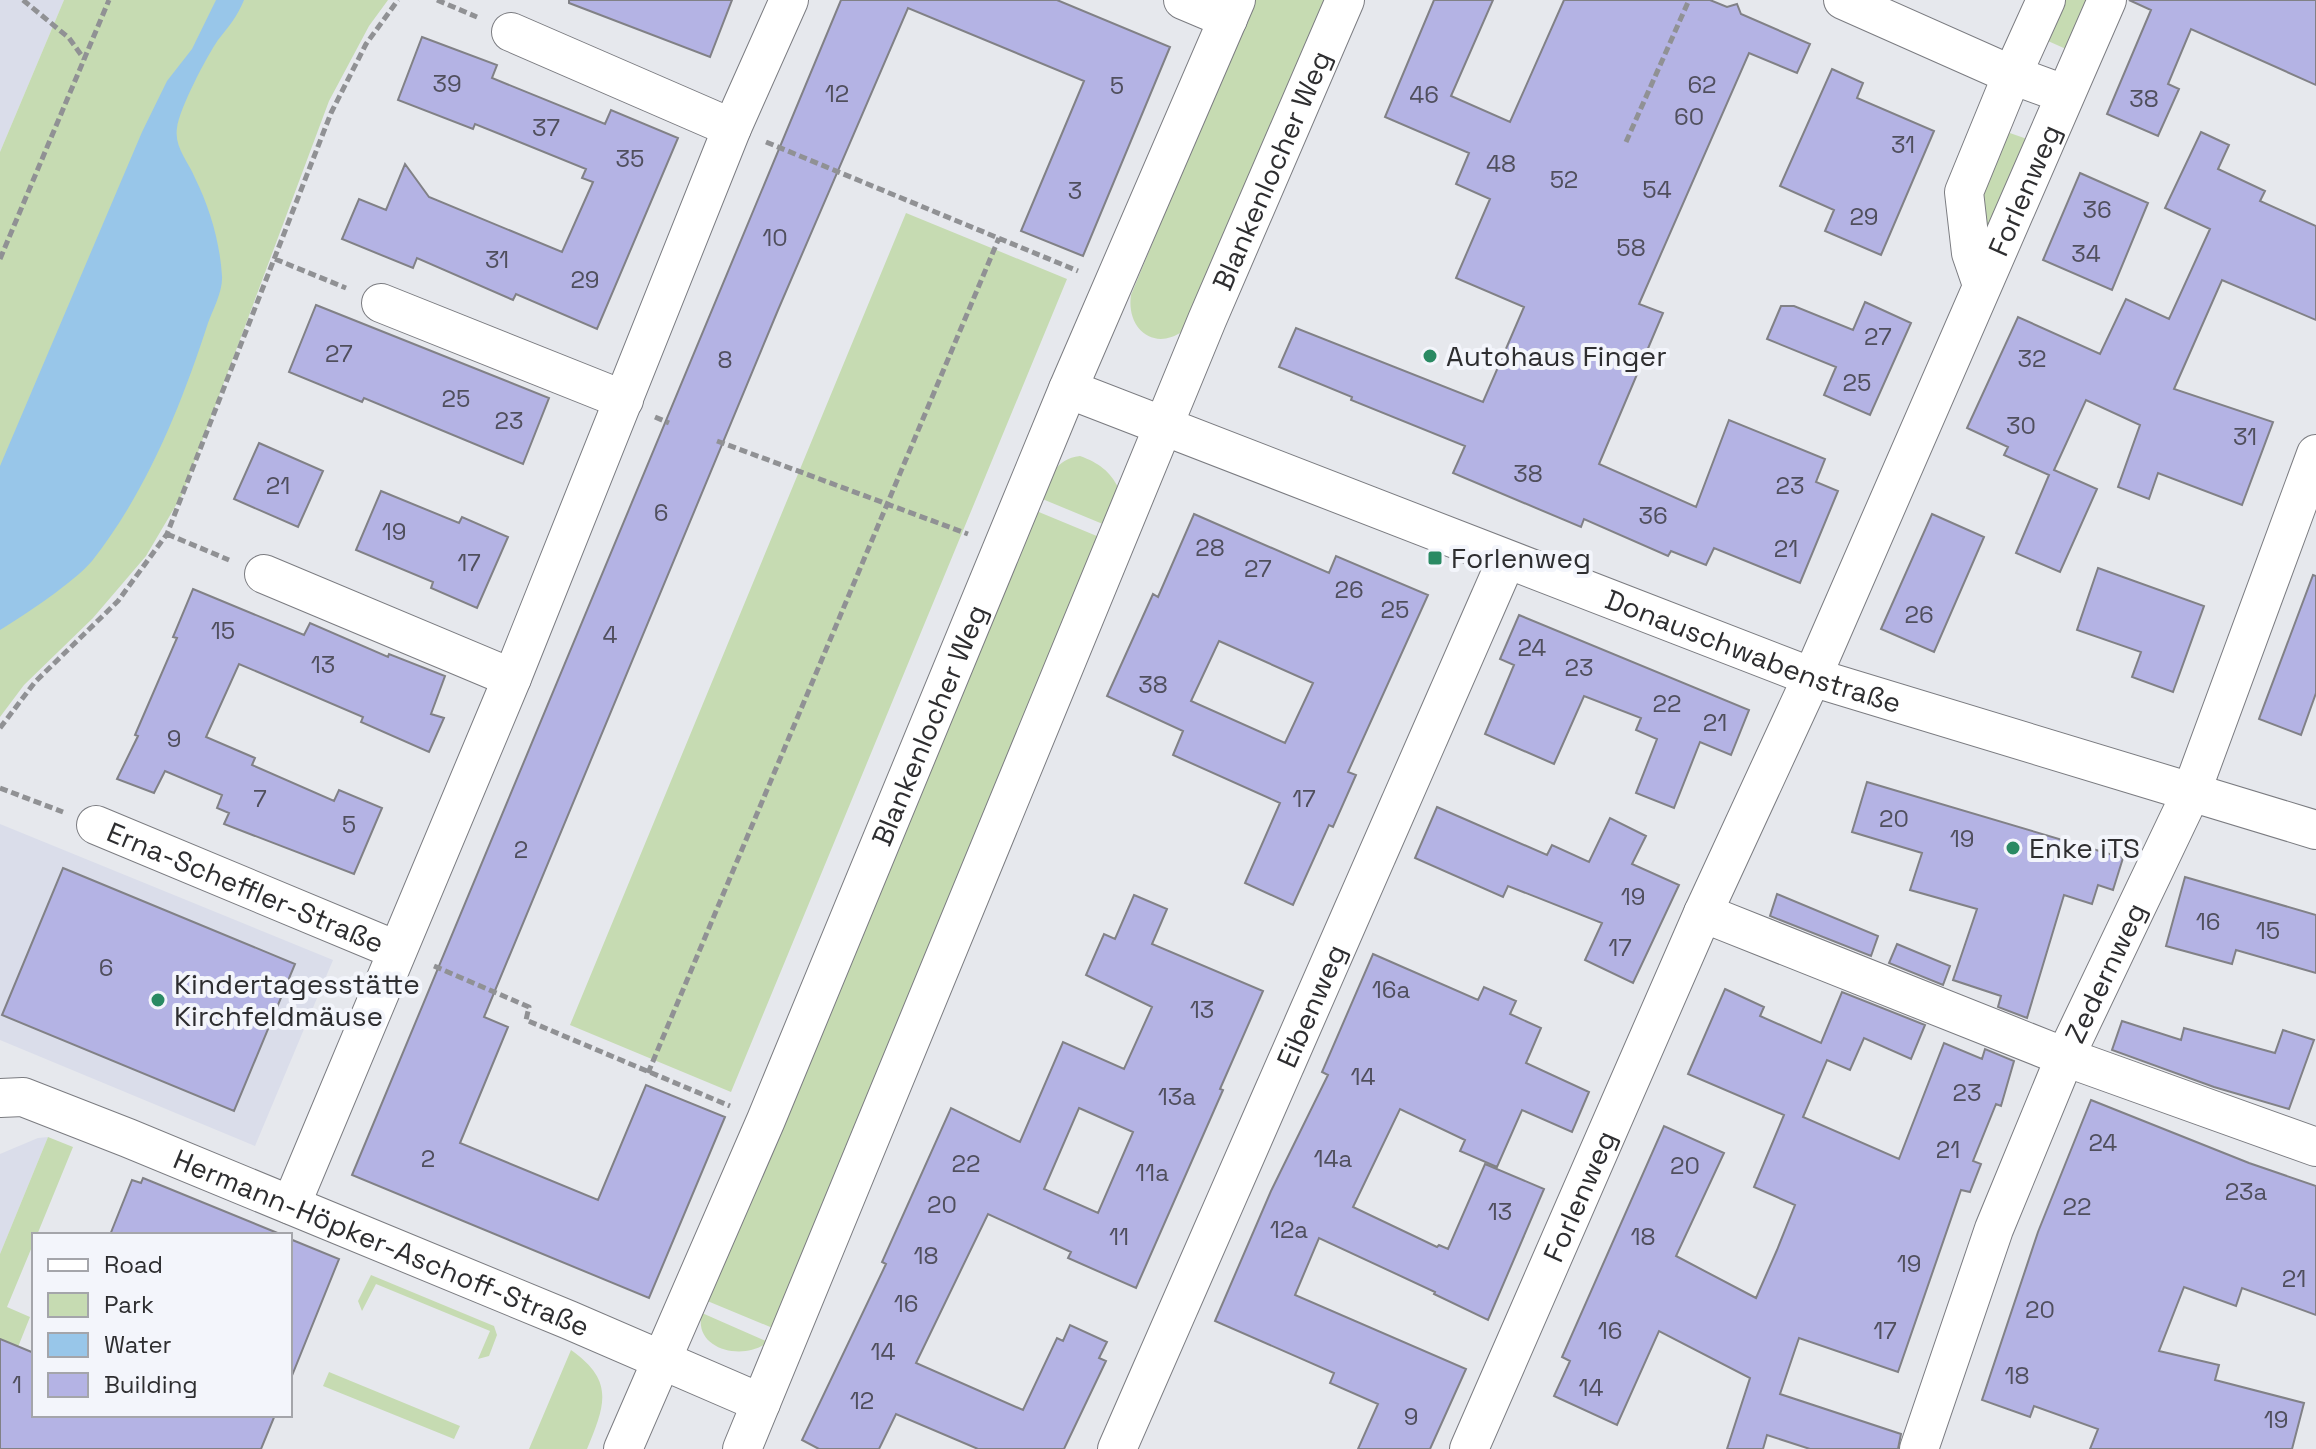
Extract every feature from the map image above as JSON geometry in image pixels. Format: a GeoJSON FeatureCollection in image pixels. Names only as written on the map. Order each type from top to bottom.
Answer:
{"type":"FeatureCollection","features":[{"type":"Feature","properties":{"kind":"street","name":"Erna-Scheffler-Straße"},"geometry":{"type":"LineString","coordinates":[[291,1205],[512,678],[732,128],[789,0]]}},
{"type":"Feature","properties":{"kind":"street"},"geometry":{"type":"LineString","coordinates":[[1183,0],[1232,9]]}},
{"type":"Feature","properties":{"kind":"street","name":"Blankenlocher Weg"},"geometry":{"type":"LineString","coordinates":[[742,1449],[1163,428],[1345,0]]}},
{"type":"Feature","properties":{"kind":"street"},"geometry":{"type":"LineString","coordinates":[[1843,0],[2012,75]]}},
{"type":"Feature","properties":{"kind":"street","name":"Forlenweg"},"geometry":{"type":"LineString","coordinates":[[1982,285],[1971,253],[1964,192],[2046,0]]}},
{"type":"Feature","properties":{"kind":"street","name":"Forlenweg"},"geometry":{"type":"LineString","coordinates":[[1469,1449],[1703,913],[1812,677],[2107,0]]}},
{"type":"Feature","properties":{"kind":"street","name":"Blankenlocher Weg"},"geometry":{"type":"LineString","coordinates":[[623,1449],[766,1120],[1068,389],[1232,9]]}},
{"type":"Feature","properties":{"kind":"street"},"geometry":{"type":"LineString","coordinates":[[511,32],[732,128]]}},
{"type":"Feature","properties":{"kind":"street","name":"Forlenweg"},"geometry":{"type":"LineString","coordinates":[[2012,75],[2064,94]]}},
{"type":"Feature","properties":{"kind":"street"},"geometry":{"type":"LineString","coordinates":[[381,303],[624,400]]}},
{"type":"Feature","properties":{"kind":"street","name":"Donauschwabenstraße"},"geometry":{"type":"LineString","coordinates":[[1068,389],[1812,677],[2316,830]]}},
{"type":"Feature","properties":{"kind":"street","name":"Zedernweg"},"geometry":{"type":"LineString","coordinates":[[1919,1449],[1994,1229],[2065,1057],[2191,793],[2316,454]]}},
{"type":"Feature","properties":{"kind":"street","name":"Eibenweg"},"geometry":{"type":"LineString","coordinates":[[1117,1449],[1506,561]]}},
{"type":"Feature","properties":{"kind":"street"},"geometry":{"type":"LineString","coordinates":[[264,574],[512,678]]}},
{"type":"Feature","properties":{"kind":"street","name":"Erna-Scheffler-Straße"},"geometry":{"type":"LineString","coordinates":[[96,825],[396,950]]}},
{"type":"Feature","properties":{"kind":"street"},"geometry":{"type":"LineString","coordinates":[[1703,913],[2065,1057],[2316,1147]]}},
{"type":"Feature","properties":{"kind":"street","name":"Hermann-Höpker-Aschoff-Straße"},"geometry":{"type":"LineString","coordinates":[[0,1098],[23,1097],[569,1320],[761,1403]]}},
{"type":"Feature","properties":{"kind":"path"},"geometry":{"type":"LineString","coordinates":[[23,0],[69,38],[84,60]]}},
{"type":"Feature","properties":{"kind":"path"},"geometry":{"type":"LineString","coordinates":[[0,259],[109,0]]}},
{"type":"Feature","properties":{"kind":"path"},"geometry":{"type":"LineString","coordinates":[[0,728],[35,682],[118,601],[167,534],[331,113],[366,44],[398,0]]}},
{"type":"Feature","properties":{"kind":"path"},"geometry":{"type":"LineString","coordinates":[[1626,142],[1689,0]]}},
{"type":"Feature","properties":{"kind":"path"},"geometry":{"type":"LineString","coordinates":[[732,128],[1113,285]]}},
{"type":"Feature","properties":{"kind":"path"},"geometry":{"type":"LineString","coordinates":[[648,1073],[999,238]]}},
{"type":"Feature","properties":{"kind":"path"},"geometry":{"type":"LineString","coordinates":[[275,259],[381,303]]}},
{"type":"Feature","properties":{"kind":"path"},"geometry":{"type":"LineString","coordinates":[[717,441],[1002,547]]}},
{"type":"Feature","properties":{"kind":"path"},"geometry":{"type":"LineString","coordinates":[[167,534],[264,574]]}},
{"type":"Feature","properties":{"kind":"path"},"geometry":{"type":"LineString","coordinates":[[0,788],[96,825]]}},
{"type":"Feature","properties":{"kind":"path"},"geometry":{"type":"LineString","coordinates":[[396,950],[529,1007],[526,1020],[766,1120]]}},
{"type":"Feature","properties":{"kind":"shaded area"},"geometry":{"type":"Polygon","coordinates":[[[0,0],[64,0],[0,152],[0,0]]]}},
{"type":"Feature","properties":{"kind":"shaded area","name":"Kindertagesstätte Kirchfeldmäuse"},"geometry":{"type":"Polygon","coordinates":[[[0,824],[333,960],[255,1146],[0,1040],[0,824]]]}},
{"type":"Feature","properties":{"kind":"shaded area"},"geometry":{"type":"Polygon","coordinates":[[[48,1137],[0,1254],[0,1154],[48,1137]]]}},
{"type":"Feature","properties":{"kind":"green space"},"geometry":{"type":"Polygon","coordinates":[[[64,0],[388,0],[369,26],[329,101],[182,495],[146,556],[93,618],[24,685],[0,717],[0,152],[64,0]]]}},
{"type":"Feature","properties":{"kind":"green space"},"geometry":{"type":"Polygon","coordinates":[[[1253,0],[1326,0],[1183,331],[1172,337],[1152,338],[1137,326],[1133,318],[1131,295],[1253,0]]]}},
{"type":"Feature","properties":{"kind":"green space"},"geometry":{"type":"Polygon","coordinates":[[[2065,0],[2090,0],[2066,49],[2048,41],[2065,0]]]}},
{"type":"Feature","properties":{"kind":"green space"},"geometry":{"type":"Polygon","coordinates":[[[2007,132],[2027,139],[1986,234],[1977,197],[2007,132]]]}},
{"type":"Feature","properties":{"kind":"green space"},"geometry":{"type":"Polygon","coordinates":[[[906,213],[1067,279],[731,1092],[570,1025],[906,213]]]}},
{"type":"Feature","properties":{"kind":"green space"},"geometry":{"type":"Polygon","coordinates":[[[1080,456],[1103,468],[1119,489],[1110,527],[1040,498],[1059,465],[1080,456]]]}},
{"type":"Feature","properties":{"kind":"green space"},"geometry":{"type":"Polygon","coordinates":[[[1034,510],[1104,539],[775,1329],[705,1300],[1034,510]]]}},
{"type":"Feature","properties":{"kind":"green space"},"geometry":{"type":"Polygon","coordinates":[[[48,1137],[73,1147],[38,1233],[32,1233],[32,1247],[7,1307],[30,1317],[18,1347],[0,1339],[0,1254],[48,1137]]]}},
{"type":"Feature","properties":{"kind":"green space"},"geometry":{"type":"Polygon","coordinates":[[[371,1275],[494,1326],[497,1335],[489,1356],[478,1359],[490,1331],[376,1284],[362,1311],[358,1301],[371,1275]]]}},
{"type":"Feature","properties":{"kind":"green space"},"geometry":{"type":"Polygon","coordinates":[[[702,1313],[768,1342],[746,1351],[722,1348],[705,1336],[701,1325],[702,1313]]]}},
{"type":"Feature","properties":{"kind":"green space"},"geometry":{"type":"Polygon","coordinates":[[[571,1350],[595,1372],[602,1395],[598,1419],[587,1449],[529,1449],[571,1350]]]}},
{"type":"Feature","properties":{"kind":"green space"},"geometry":{"type":"Polygon","coordinates":[[[329,1372],[460,1426],[454,1439],[323,1386],[329,1372]]]}},
{"type":"Feature","properties":{"kind":"water"},"geometry":{"type":"Polygon","coordinates":[[[216,0],[244,0],[194,83],[179,119],[177,135],[217,238],[222,276],[217,300],[174,416],[146,477],[112,534],[74,579],[0,630],[0,466],[142,132],[167,81],[192,49],[216,0]]]}},
{"type":"Feature","properties":{"kind":"building"},"geometry":{"type":"Polygon","coordinates":[[[569,0],[732,0],[710,57],[569,3],[569,0]]]}},
{"type":"Feature","properties":{"kind":"building"},"geometry":{"type":"Polygon","coordinates":[[[841,0],[1057,0],[1170,47],[1083,256],[1021,231],[1084,81],[908,8],[778,310],[484,1017],[508,1027],[460,1143],[598,1200],[646,1085],[725,1117],[649,1298],[352,1175],[841,0]]]}},
{"type":"Feature","properties":{"kind":"building"},"geometry":{"type":"Polygon","coordinates":[[[1434,0],[1493,0],[1451,96],[1510,122],[1564,0],[1710,0],[1727,7],[1737,4],[1741,14],[1810,44],[1797,73],[1749,53],[1639,304],[1663,313],[1599,464],[1696,507],[1729,420],[1825,459],[1816,482],[1838,491],[1800,583],[1714,548],[1706,565],[1671,551],[1668,556],[1584,519],[1581,527],[1453,473],[1465,446],[1279,367],[1296,328],[1483,402],[1524,307],[1456,278],[1490,199],[1456,184],[1469,153],[1385,117],[1434,0]]]}},
{"type":"Feature","properties":{"kind":"building"},"geometry":{"type":"Polygon","coordinates":[[[2129,0],[2316,0],[2316,85],[2191,29],[2168,84],[2179,89],[2158,136],[2107,114],[2151,10],[2129,0]]]}},
{"type":"Feature","properties":{"kind":"building"},"geometry":{"type":"Polygon","coordinates":[[[422,37],[497,65],[492,78],[605,124],[611,110],[678,138],[597,329],[516,294],[513,300],[417,258],[413,268],[342,239],[359,199],[386,210],[405,164],[429,197],[562,252],[593,182],[582,178],[586,169],[475,124],[473,129],[398,100],[422,37]]]}},
{"type":"Feature","properties":{"kind":"building"},"geometry":{"type":"Polygon","coordinates":[[[1832,69],[1863,83],[1857,98],[1934,131],[1881,255],[1825,231],[1834,210],[1780,186],[1832,69]]]}},
{"type":"Feature","properties":{"kind":"building"},"geometry":{"type":"Polygon","coordinates":[[[2201,132],[2229,145],[2218,169],[2265,191],[2260,201],[2316,226],[2316,320],[2222,280],[2174,389],[2273,422],[2242,505],[2158,473],[2149,499],[2118,487],[2140,425],[2086,400],[2054,470],[2097,489],[2060,572],[2016,553],[2049,475],[2004,455],[2008,447],[1967,428],[2018,317],[2100,354],[2126,299],[2169,319],[2210,229],[2165,208],[2201,132]]]}},
{"type":"Feature","properties":{"kind":"building"},"geometry":{"type":"Polygon","coordinates":[[[2080,173],[2148,203],[2112,290],[2043,260],[2080,173]]]}},
{"type":"Feature","properties":{"kind":"building"},"geometry":{"type":"Polygon","coordinates":[[[1865,302],[1911,323],[1870,415],[1824,395],[1836,367],[1767,339],[1781,306],[1794,306],[1853,330],[1865,302]]]}},
{"type":"Feature","properties":{"kind":"building"},"geometry":{"type":"Polygon","coordinates":[[[316,305],[549,398],[523,464],[364,398],[362,402],[289,372],[316,305]]]}},
{"type":"Feature","properties":{"kind":"building"},"geometry":{"type":"Polygon","coordinates":[[[259,443],[323,471],[298,527],[234,499],[259,443]]]}},
{"type":"Feature","properties":{"kind":"building"},"geometry":{"type":"Polygon","coordinates":[[[381,491],[459,523],[462,517],[508,537],[477,608],[431,588],[433,582],[356,550],[381,491]]]}},
{"type":"Feature","properties":{"kind":"building"},"geometry":{"type":"Polygon","coordinates":[[[1194,514],[1329,573],[1336,556],[1428,595],[1348,772],[1356,775],[1333,827],[1329,825],[1293,905],[1245,883],[1280,803],[1173,755],[1183,731],[1107,696],[1153,594],[1158,597],[1194,514]],[[1219,641],[1191,701],[1285,743],[1313,683],[1219,641]]]}},
{"type":"Feature","properties":{"kind":"building"},"geometry":{"type":"Polygon","coordinates":[[[1932,514],[1984,537],[1934,652],[1881,629],[1932,514]]]}},
{"type":"Feature","properties":{"kind":"building"},"geometry":{"type":"Polygon","coordinates":[[[2098,568],[2204,606],[2173,692],[2132,677],[2141,652],[2077,630],[2098,568]]]}},
{"type":"Feature","properties":{"kind":"building"},"geometry":{"type":"Polygon","coordinates":[[[2313,575],[2316,576],[2316,693],[2301,735],[2259,719],[2313,575]]]}},
{"type":"Feature","properties":{"kind":"building"},"geometry":{"type":"Polygon","coordinates":[[[193,589],[304,635],[310,623],[388,657],[389,654],[445,676],[431,714],[444,718],[429,752],[361,722],[363,717],[239,664],[206,737],[255,758],[252,765],[334,801],[339,790],[382,808],[354,874],[224,824],[229,813],[217,808],[222,795],[165,771],[154,793],[117,779],[138,736],[135,735],[177,638],[173,637],[193,589]]]}},
{"type":"Feature","properties":{"kind":"building"},"geometry":{"type":"Polygon","coordinates":[[[1519,615],[1749,710],[1731,755],[1700,742],[1674,808],[1636,793],[1657,739],[1636,730],[1641,718],[1584,696],[1554,764],[1485,734],[1514,665],[1500,659],[1519,615]]]}},
{"type":"Feature","properties":{"kind":"building"},"geometry":{"type":"Polygon","coordinates":[[[1867,782],[2123,858],[2113,890],[2098,885],[2092,904],[2064,895],[2027,1018],[1998,1007],[2001,996],[1953,980],[1977,909],[1910,890],[1922,853],[1852,832],[1867,782]]]}},
{"type":"Feature","properties":{"kind":"building"},"geometry":{"type":"Polygon","coordinates":[[[1437,807],[1547,855],[1552,845],[1589,862],[1610,818],[1646,836],[1632,864],[1679,885],[1633,983],[1585,960],[1602,923],[1508,886],[1503,897],[1415,858],[1437,807]]]}},
{"type":"Feature","properties":{"kind":"building","name":"Kindertagesstätte Kirchfeldmäuse"},"geometry":{"type":"Polygon","coordinates":[[[63,868],[295,964],[234,1111],[2,1015],[63,868]]]}},
{"type":"Feature","properties":{"kind":"building"},"geometry":{"type":"Polygon","coordinates":[[[2185,877],[2316,915],[2316,973],[2236,950],[2232,964],[2166,946],[2185,877]]]}},
{"type":"Feature","properties":{"kind":"building"},"geometry":{"type":"Polygon","coordinates":[[[1777,894],[1878,936],[1871,956],[1770,916],[1777,894]]]}},
{"type":"Feature","properties":{"kind":"building"},"geometry":{"type":"Polygon","coordinates":[[[1134,895],[1167,909],[1152,944],[1263,991],[1136,1288],[1068,1258],[1071,1252],[988,1214],[916,1363],[1023,1410],[1057,1338],[1063,1341],[1070,1325],[1107,1342],[1099,1358],[1106,1361],[1064,1449],[978,1449],[896,1414],[879,1449],[819,1449],[802,1440],[886,1264],[882,1262],[951,1108],[1020,1142],[1063,1042],[1124,1069],[1152,1007],[1086,975],[1104,934],[1115,939],[1134,895]],[[1079,1108],[1044,1189],[1098,1213],[1133,1132],[1079,1108]]]}},
{"type":"Feature","properties":{"kind":"building"},"geometry":{"type":"Polygon","coordinates":[[[1897,944],[1950,966],[1943,985],[1889,963],[1897,944]]]}},
{"type":"Feature","properties":{"kind":"building"},"geometry":{"type":"Polygon","coordinates":[[[1373,954],[1478,1000],[1484,987],[1516,1001],[1510,1014],[1541,1028],[1526,1063],[1589,1092],[1572,1132],[1522,1110],[1497,1167],[1460,1151],[1465,1140],[1400,1109],[1353,1207],[1437,1247],[1448,1249],[1485,1164],[1544,1189],[1488,1320],[1319,1238],[1295,1295],[1466,1369],[1430,1449],[1358,1449],[1378,1404],[1330,1383],[1334,1373],[1215,1321],[1271,1191],[1328,1075],[1322,1072],[1373,954]]]}},
{"type":"Feature","properties":{"kind":"building"},"geometry":{"type":"Polygon","coordinates":[[[1725,989],[1764,1007],[1760,1016],[1821,1043],[1842,992],[1925,1025],[1911,1059],[1864,1038],[1850,1070],[1827,1060],[1803,1117],[1899,1159],[1944,1043],[1982,1059],[1985,1049],[2014,1061],[2001,1106],[1996,1104],[1973,1161],[1981,1164],[1970,1192],[1961,1190],[1898,1372],[1799,1338],[1780,1394],[1901,1434],[1898,1449],[1810,1449],[1767,1435],[1763,1449],[1727,1449],[1750,1378],[1659,1331],[1617,1425],[1554,1396],[1570,1361],[1562,1357],[1664,1126],[1724,1153],[1676,1256],[1756,1298],[1777,1250],[1795,1205],[1754,1187],[1784,1115],[1688,1074],[1725,989]]]}},
{"type":"Feature","properties":{"kind":"building"},"geometry":{"type":"Polygon","coordinates":[[[2122,1021],[2181,1040],[2184,1028],[2275,1053],[2283,1030],[2314,1040],[2289,1109],[2214,1087],[2112,1050],[2122,1021]]]}},
{"type":"Feature","properties":{"kind":"building"},"geometry":{"type":"Polygon","coordinates":[[[2091,1100],[2249,1163],[2316,1186],[2316,1315],[2242,1288],[2236,1306],[2184,1287],[2159,1351],[2219,1365],[2215,1380],[2304,1403],[2292,1449],[2090,1449],[2098,1429],[2034,1406],[2030,1417],[1982,1400],[2038,1232],[2091,1100]]]}},
{"type":"Feature","properties":{"kind":"building"},"geometry":{"type":"Polygon","coordinates":[[[143,1178],[278,1233],[111,1233],[132,1180],[141,1183],[143,1178]]]}},
{"type":"Feature","properties":{"kind":"building"},"geometry":{"type":"Polygon","coordinates":[[[292,1240],[339,1259],[292,1376],[292,1240]]]}},
{"type":"Feature","properties":{"kind":"building"},"geometry":{"type":"Polygon","coordinates":[[[0,1339],[32,1352],[32,1417],[274,1417],[261,1449],[0,1449],[0,1339]]]}},
{"type":"Feature","properties":{"kind":"place","name":"Autohaus Finger"},"geometry":{"type":"Point","coordinates":[1430,356]}},
{"type":"Feature","properties":{"kind":"place","name":"Forlenweg"},"geometry":{"type":"Point","coordinates":[1435,558]}},
{"type":"Feature","properties":{"kind":"place","name":"Enke iTS"},"geometry":{"type":"Point","coordinates":[2013,848]}},
{"type":"Feature","properties":{"kind":"place","name":"Kindertagesstätte Kirchfeldmäuse"},"geometry":{"type":"Point","coordinates":[158,1000]}}]}
